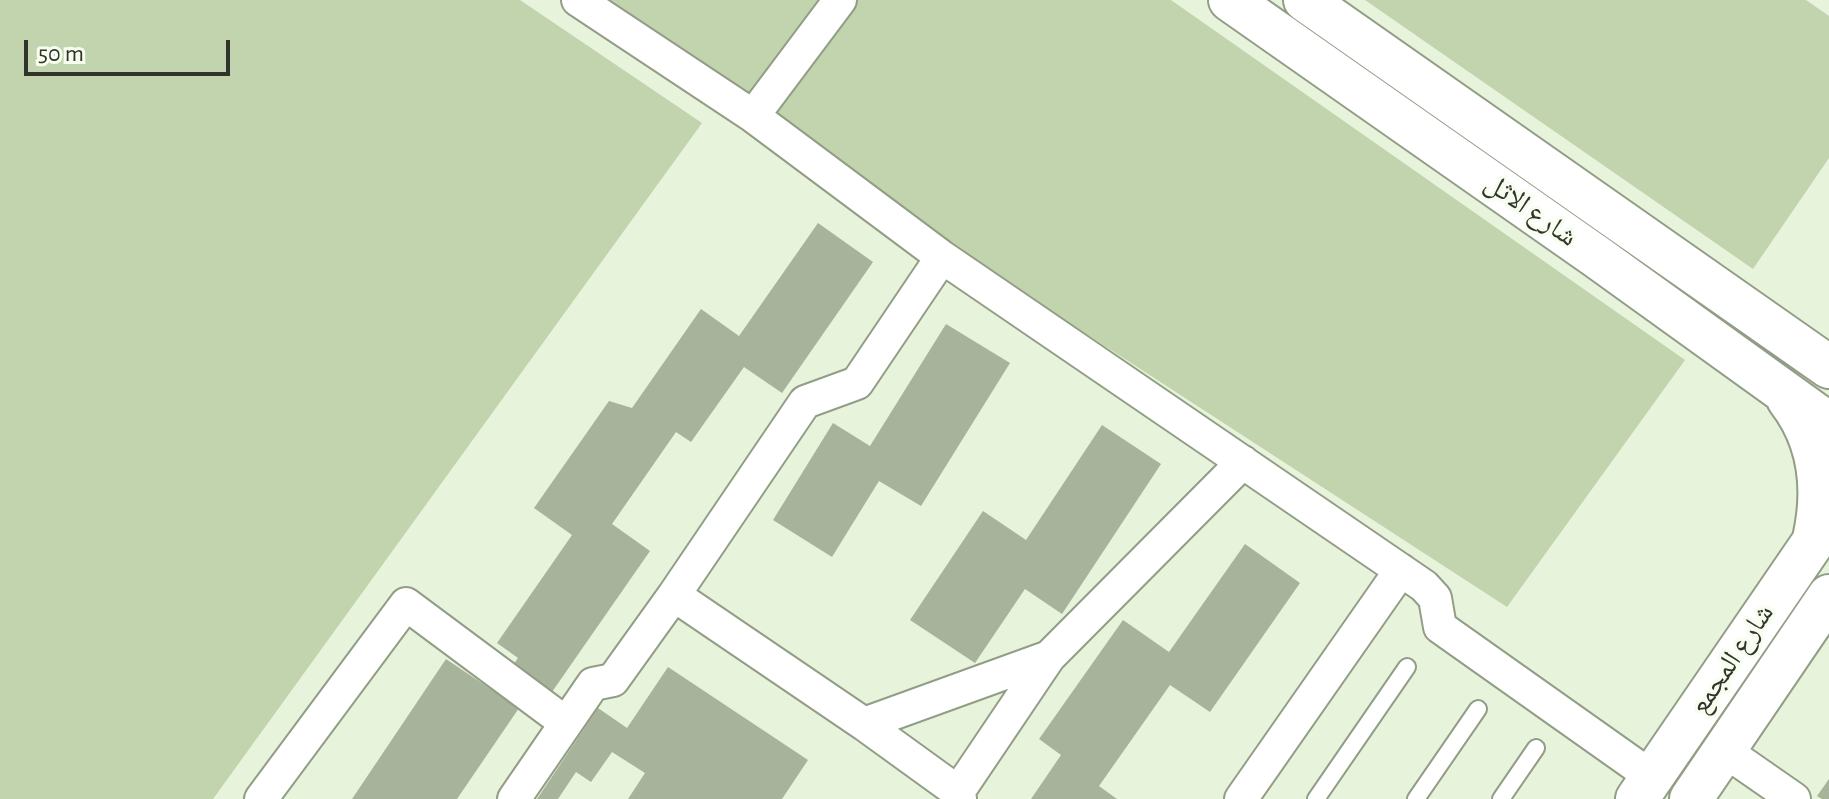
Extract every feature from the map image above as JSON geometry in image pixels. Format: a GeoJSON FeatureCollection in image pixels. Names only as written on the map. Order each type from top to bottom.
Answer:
{"type":"FeatureCollection","features":[{"type":"Feature","properties":{"kind":"street"},"geometry":{"type":"LineString","coordinates":[[578,0],[753,116],[942,257],[1424,586],[1435,598],[1440,627],[1644,788]]}},
{"type":"Feature","properties":{"kind":"street"},"geometry":{"type":"LineString","coordinates":[[753,116],[840,0]]}},
{"type":"Feature","properties":{"kind":"street","name":"شارع الاثل"},"geometry":{"type":"LineString","coordinates":[[1230,0],[1826,420]]}},
{"type":"Feature","properties":{"kind":"street","name":"شارع الاثل"},"geometry":{"type":"LineString","coordinates":[[1305,0],[1821,358]]}},
{"type":"Feature","properties":{"kind":"street"},"geometry":{"type":"LineString","coordinates":[[1389,111],[1414,77]]}},
{"type":"Feature","properties":{"kind":"street"},"geometry":{"type":"LineString","coordinates":[[514,799],[593,684],[613,680],[805,402],[857,383],[942,257]]}},
{"type":"Feature","properties":{"kind":"street"},"geometry":{"type":"LineString","coordinates":[[1780,388],[1789,393],[1810,389],[1819,370],[1816,361],[1821,358]]}},
{"type":"Feature","properties":{"kind":"street"},"geometry":{"type":"LineString","coordinates":[[1780,388],[1803,421],[1816,459],[1824,529]]}},
{"type":"Feature","properties":{"kind":"street"},"geometry":{"type":"LineString","coordinates":[[674,595],[864,724],[959,796],[1049,657],[1243,462]]}},
{"type":"Feature","properties":{"kind":"street","name":"شارع المجمع"},"geometry":{"type":"LineString","coordinates":[[1644,788],[1824,529]]}},
{"type":"Feature","properties":{"kind":"street"},"geometry":{"type":"LineString","coordinates":[[1241,799],[1401,570]]}},
{"type":"Feature","properties":{"kind":"street","name":"شارع المجمع"},"geometry":{"type":"LineString","coordinates":[[1691,799],[1829,596]]}},
{"type":"Feature","properties":{"kind":"street"},"geometry":{"type":"LineString","coordinates":[[261,799],[406,604],[566,723]]}},
{"type":"Feature","properties":{"kind":"street"},"geometry":{"type":"LineString","coordinates":[[864,724],[1049,657]]}},
{"type":"Feature","properties":{"kind":"street"},"geometry":{"type":"LineString","coordinates":[[1725,751],[1794,799]]}},
{"type":"Feature","properties":{"kind":"lane"},"geometry":{"type":"LineString","coordinates":[[1316,799],[1407,667]]}},
{"type":"Feature","properties":{"kind":"lane"},"geometry":{"type":"LineString","coordinates":[[1416,799],[1478,709]]}},
{"type":"Feature","properties":{"kind":"lane"},"geometry":{"type":"LineString","coordinates":[[1501,799],[1536,748]]}},
{"type":"Feature","properties":{"kind":"green space"},"geometry":{"type":"Polygon","coordinates":[[[0,0],[520,0],[702,123],[213,799],[0,799],[0,0]]]}},
{"type":"Feature","properties":{"kind":"green space"},"geometry":{"type":"Polygon","coordinates":[[[581,0],[1171,0],[1685,360],[1507,607],[729,102],[581,0]]]}},
{"type":"Feature","properties":{"kind":"green space"},"geometry":{"type":"Polygon","coordinates":[[[1365,0],[1806,0],[1829,16],[1829,158],[1753,269],[1365,0]]]}},
{"type":"Feature","properties":{"kind":"building"},"geometry":{"type":"Polygon","coordinates":[[[818,223],[873,262],[782,393],[744,367],[691,442],[676,432],[612,524],[650,551],[545,702],[506,675],[518,658],[497,643],[572,535],[534,508],[609,401],[632,408],[701,309],[739,336],[818,223]]]}},
{"type":"Feature","properties":{"kind":"building"},"geometry":{"type":"Polygon","coordinates":[[[946,324],[1010,363],[921,506],[879,481],[832,557],[773,520],[833,423],[870,446],[946,324]]]}},
{"type":"Feature","properties":{"kind":"building"},"geometry":{"type":"Polygon","coordinates":[[[1102,425],[1161,464],[1062,614],[1025,589],[975,663],[910,620],[983,511],[1026,540],[1102,425]]]}},
{"type":"Feature","properties":{"kind":"building"},"geometry":{"type":"Polygon","coordinates":[[[1245,544],[1300,583],[1210,712],[1170,685],[1099,786],[1117,799],[1031,799],[1061,755],[1039,739],[1123,620],[1169,652],[1245,544]]]}},
{"type":"Feature","properties":{"kind":"building"},"geometry":{"type":"Polygon","coordinates":[[[446,659],[519,708],[457,799],[352,799],[446,659]]]}},
{"type":"Feature","properties":{"kind":"building"},"geometry":{"type":"Polygon","coordinates":[[[668,667],[808,760],[782,799],[628,799],[645,773],[612,752],[591,782],[576,772],[558,799],[537,799],[598,708],[627,728],[668,667]]]}},
{"type":"Feature","properties":{"kind":"building"},"geometry":{"type":"Polygon","coordinates":[[[1829,779],[1829,799],[1822,799],[1817,796],[1829,779]]]}}]}
